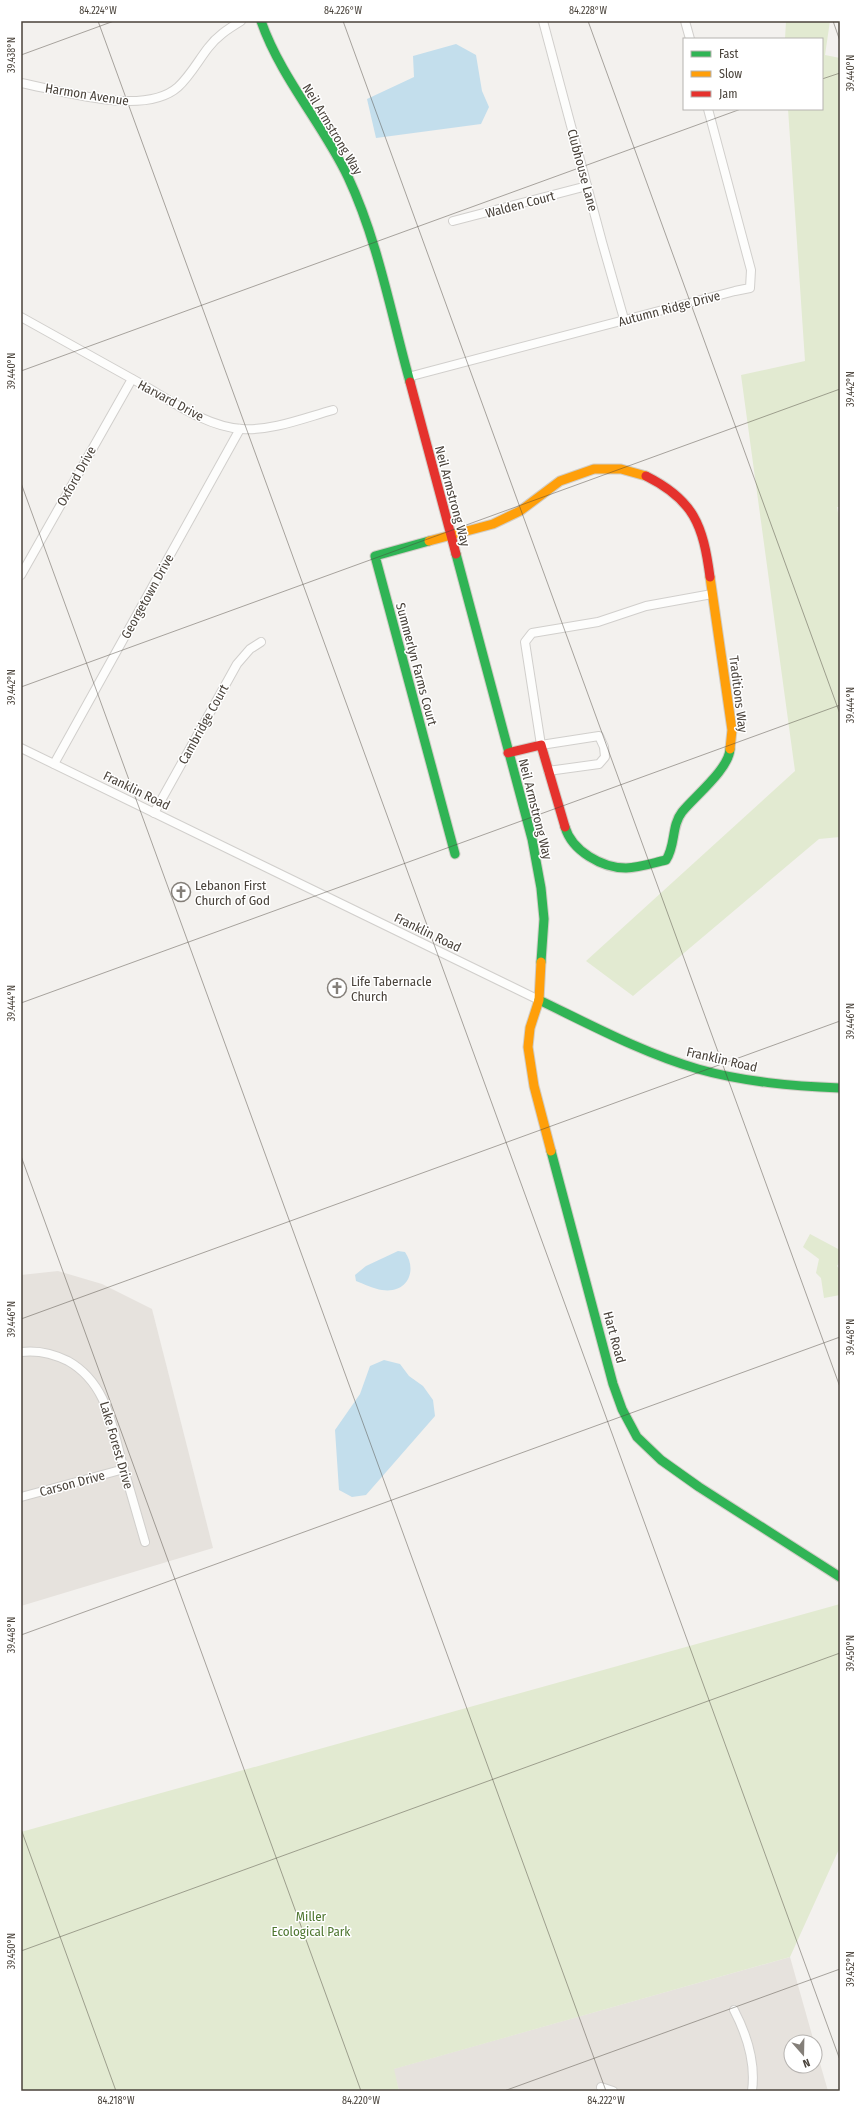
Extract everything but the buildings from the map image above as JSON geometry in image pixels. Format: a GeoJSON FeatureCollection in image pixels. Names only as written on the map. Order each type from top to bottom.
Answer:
{"type":"FeatureCollection","features":[{"type":"Feature","properties":{"kind":"street","name":"Harmon Avenue"},"geometry":{"type":"LineString","coordinates":[[21,83],[129,102],[152,100],[178,87],[219,37],[241,21]]}},
{"type":"Feature","properties":{"kind":"street","name":"Neil Armstrong Way"},"geometry":{"type":"LineString","coordinates":[[261,21],[273,54],[284,75],[339,159],[354,191],[370,234],[532,839],[541,888],[544,919],[539,1000]]}},
{"type":"Feature","properties":{"kind":"street","name":"Clubhouse Lane"},"geometry":{"type":"LineString","coordinates":[[543,21],[624,320]]}},
{"type":"Feature","properties":{"kind":"street"},"geometry":{"type":"LineString","coordinates":[[686,21],[690,38]]}},
{"type":"Feature","properties":{"kind":"street","name":"Autumn Ridge Drive"},"geometry":{"type":"LineString","coordinates":[[408,377],[750,288],[751,270],[708,110]]}},
{"type":"Feature","properties":{"kind":"street","name":"Walden Court"},"geometry":{"type":"LineString","coordinates":[[453,221],[587,186]]}},
{"type":"Feature","properties":{"kind":"street","name":"Harvard Drive"},"geometry":{"type":"LineString","coordinates":[[22,319],[202,417],[219,424],[240,429],[273,426],[333,410]]}},
{"type":"Feature","properties":{"kind":"street","name":"Oxford Drive"},"geometry":{"type":"LineString","coordinates":[[21,574],[132,379]]}},
{"type":"Feature","properties":{"kind":"street","name":"Georgetown Drive"},"geometry":{"type":"LineString","coordinates":[[54,764],[240,429]]}},
{"type":"Feature","properties":{"kind":"street","name":"Traditions Way"},"geometry":{"type":"LineString","coordinates":[[451,536],[493,524],[508,517],[535,501],[560,481],[594,469],[620,469],[654,479],[679,497],[690,509],[698,525],[706,545],[732,730],[730,754],[724,765],[681,813],[675,824],[670,856],[666,860],[626,868],[601,863],[580,850],[567,833],[541,745],[525,642],[532,633],[598,622],[646,606],[712,594]]}},
{"type":"Feature","properties":{"kind":"street","name":"Summerlyn Farms Court"},"geometry":{"type":"LineString","coordinates":[[451,536],[375,556],[455,854]]}},
{"type":"Feature","properties":{"kind":"street","name":"Cambridge Court"},"geometry":{"type":"LineString","coordinates":[[154,813],[237,664],[250,649],[261,642]]}},
{"type":"Feature","properties":{"kind":"street"},"geometry":{"type":"LineString","coordinates":[[508,753],[541,745],[599,736],[604,747],[605,757],[599,764],[548,771]]}},
{"type":"Feature","properties":{"kind":"street","name":"Franklin Road"},"geometry":{"type":"LineString","coordinates":[[21,748],[539,1000],[653,1053],[699,1069],[736,1078],[782,1085],[840,1088]]}},
{"type":"Feature","properties":{"kind":"street","name":"Hart Road"},"geometry":{"type":"LineString","coordinates":[[539,1000],[530,1028],[528,1047],[534,1086],[613,1384],[627,1420],[637,1437],[661,1460],[699,1487],[840,1577]]}},
{"type":"Feature","properties":{"kind":"street","name":"Lake Forest Drive"},"geometry":{"type":"LineString","coordinates":[[21,1352],[44,1353],[57,1356],[75,1365],[95,1383],[107,1407],[145,1542]]}},
{"type":"Feature","properties":{"kind":"street","name":"Carson Drive"},"geometry":{"type":"LineString","coordinates":[[21,1497],[124,1469]]}},
{"type":"Feature","properties":{"kind":"street"},"geometry":{"type":"LineString","coordinates":[[734,2010],[740,2022],[751,2054],[754,2074],[752,2091]]}},
{"type":"Feature","properties":{"kind":"street"},"geometry":{"type":"LineString","coordinates":[[601,2087],[613,2091]]}},
{"type":"Feature","properties":{"kind":"shaded area"},"geometry":{"type":"Polygon","coordinates":[[[58,1271],[102,1284],[152,1309],[213,1548],[21,1606],[21,1275],[58,1271]]]}},
{"type":"Feature","properties":{"kind":"shaded area"},"geometry":{"type":"Polygon","coordinates":[[[790,1957],[812,2034],[783,2034],[783,2074],[823,2074],[828,2091],[399,2091],[393,2069],[790,1957]]]}},
{"type":"Feature","properties":{"kind":"green space"},"geometry":{"type":"Polygon","coordinates":[[[786,21],[830,21],[825,55],[840,58],[840,507],[837,507],[840,524],[840,837],[819,839],[633,996],[586,961],[795,771],[741,375],[805,361],[788,110],[823,110],[823,38],[785,38],[786,21]]]}},
{"type":"Feature","properties":{"kind":"green space"},"geometry":{"type":"Polygon","coordinates":[[[810,1234],[840,1250],[840,1261],[837,1266],[840,1270],[840,1295],[824,1298],[821,1278],[816,1273],[819,1259],[803,1247],[810,1234]]]}},
{"type":"Feature","properties":{"kind":"green space","name":"Miller Ecological Park"},"geometry":{"type":"Polygon","coordinates":[[[840,1604],[840,1847],[790,1957],[394,2069],[399,2091],[21,2091],[21,1832],[840,1604]]]}},
{"type":"Feature","properties":{"kind":"water"},"geometry":{"type":"Polygon","coordinates":[[[456,44],[476,55],[482,91],[489,107],[481,124],[376,138],[367,99],[414,77],[413,56],[456,44]]]}},
{"type":"Feature","properties":{"kind":"water"},"geometry":{"type":"Polygon","coordinates":[[[398,1251],[405,1252],[409,1259],[410,1273],[408,1280],[404,1285],[391,1290],[382,1290],[372,1288],[356,1281],[355,1275],[366,1266],[398,1251]]]}},
{"type":"Feature","properties":{"kind":"water"},"geometry":{"type":"Polygon","coordinates":[[[384,1360],[400,1364],[409,1376],[423,1386],[433,1400],[435,1416],[366,1495],[352,1497],[339,1490],[335,1430],[360,1394],[370,1366],[384,1360]]]}},
{"type":"Feature","properties":{"kind":"traffic: fast"},"geometry":{"type":"LineString","coordinates":[[261,21],[279,62],[338,157],[358,201],[376,252],[410,382]]}},
{"type":"Feature","properties":{"kind":"traffic: fast"},"geometry":{"type":"LineString","coordinates":[[429,541],[375,556],[455,854]]}},
{"type":"Feature","properties":{"kind":"traffic: fast"},"geometry":{"type":"LineString","coordinates":[[456,554],[532,839],[541,888],[544,919],[541,962]]}},
{"type":"Feature","properties":{"kind":"traffic: fast"},"geometry":{"type":"LineString","coordinates":[[565,827],[574,844],[581,851],[607,865],[631,868],[666,860],[671,848],[676,823],[679,817],[718,774],[728,757],[730,749]]}},
{"type":"Feature","properties":{"kind":"traffic: fast"},"geometry":{"type":"LineString","coordinates":[[539,1000],[637,1047],[698,1069],[768,1083],[840,1088]]}},
{"type":"Feature","properties":{"kind":"traffic: fast"},"geometry":{"type":"LineString","coordinates":[[551,1151],[613,1384],[622,1409],[637,1437],[661,1460],[699,1487],[840,1577]]}},
{"type":"Feature","properties":{"kind":"traffic: slow"},"geometry":{"type":"LineString","coordinates":[[429,541],[493,524],[520,511],[560,481],[594,469],[621,469],[646,476]]}},
{"type":"Feature","properties":{"kind":"traffic: slow"},"geometry":{"type":"LineString","coordinates":[[710,577],[732,730],[730,749]]}},
{"type":"Feature","properties":{"kind":"traffic: slow"},"geometry":{"type":"LineString","coordinates":[[541,962],[539,1000],[530,1028],[528,1047],[534,1086],[551,1151]]}},
{"type":"Feature","properties":{"kind":"traffic: jam"},"geometry":{"type":"LineString","coordinates":[[410,382],[456,554]]}},
{"type":"Feature","properties":{"kind":"traffic: jam"},"geometry":{"type":"LineString","coordinates":[[646,476],[662,485],[675,495],[693,516],[704,543],[710,577]]}},
{"type":"Feature","properties":{"kind":"traffic: jam"},"geometry":{"type":"LineString","coordinates":[[508,753],[541,745],[565,827]]}},
{"type":"Feature","properties":{"kind":"place","name":"Lebanon First Church of God"},"geometry":{"type":"Point","coordinates":[181,892]}},
{"type":"Feature","properties":{"kind":"place","name":"Life Tabernacle Church"},"geometry":{"type":"Point","coordinates":[337,988]}}]}
